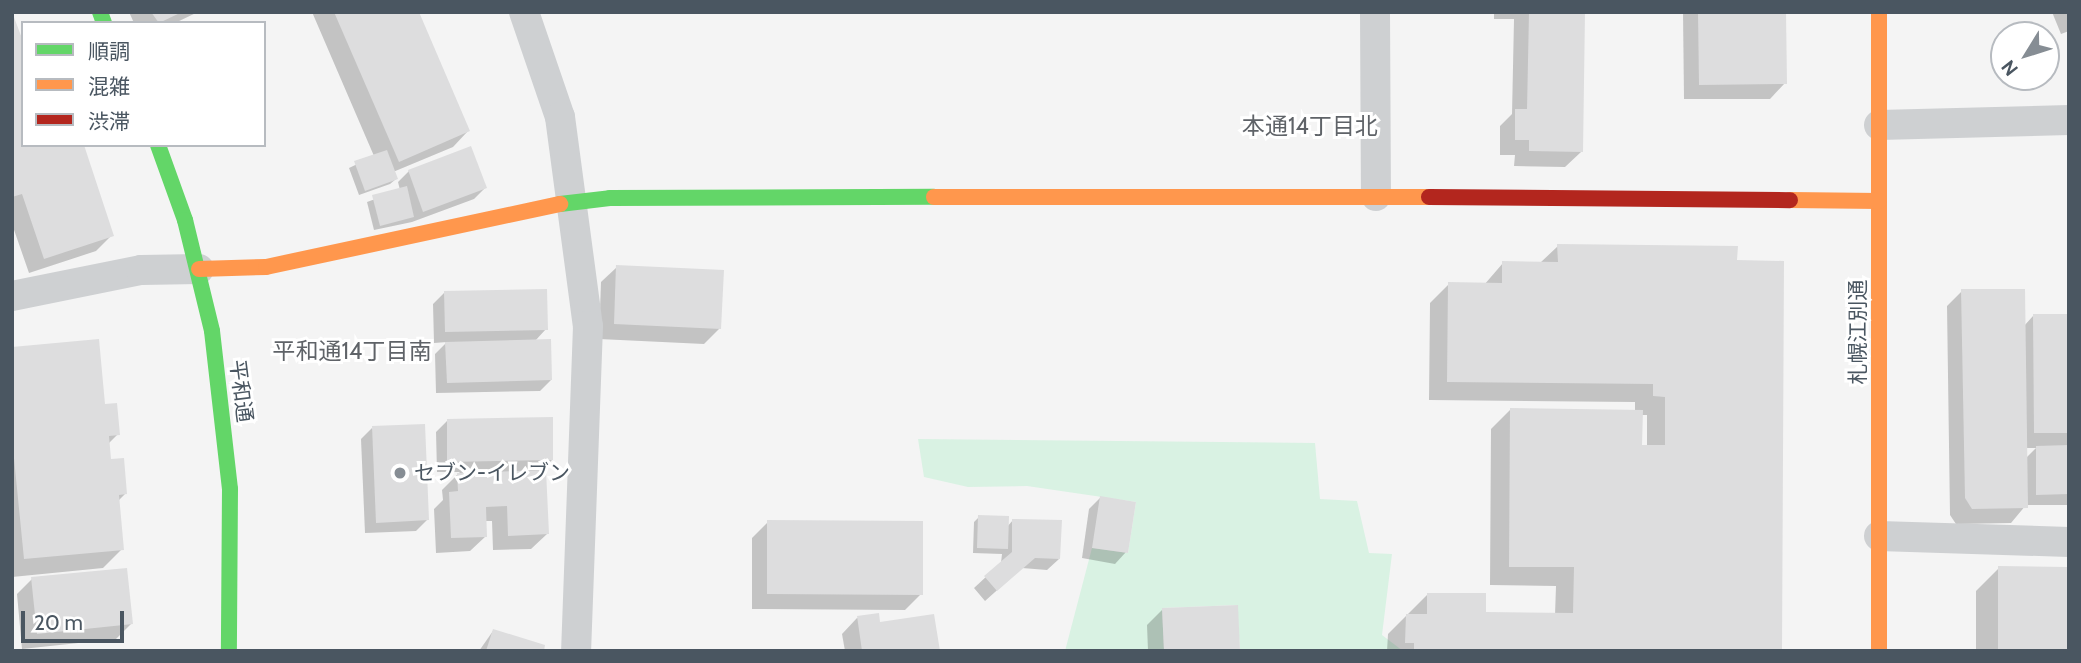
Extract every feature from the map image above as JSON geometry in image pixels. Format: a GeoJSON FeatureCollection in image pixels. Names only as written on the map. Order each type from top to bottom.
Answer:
{"type":"FeatureCollection","features":[{"type":"Feature","properties":{"kind":"main road","name":"札幌江別通"},"geometry":{"type":"LineString","coordinates":[[1879,12],[1880,651]]}},
{"type":"Feature","properties":{"kind":"main road","name":"平和通"},"geometry":{"type":"LineString","coordinates":[[159,147],[200,269],[212,331],[230,489],[229,651]]}},
{"type":"Feature","properties":{"kind":"main road"},"geometry":{"type":"LineString","coordinates":[[200,269],[266,267],[572,201],[1376,196],[1879,201]]}},
{"type":"Feature","properties":{"kind":"street"},"geometry":{"type":"LineString","coordinates":[[524,12],[559,117],[588,326],[589,391],[576,651]]}},
{"type":"Feature","properties":{"kind":"street"},"geometry":{"type":"LineString","coordinates":[[1375,12],[1376,196]]}},
{"type":"Feature","properties":{"kind":"street"},"geometry":{"type":"LineString","coordinates":[[1879,125],[2069,120]]}},
{"type":"Feature","properties":{"kind":"street"},"geometry":{"type":"LineString","coordinates":[[12,296],[141,270],[200,269]]}},
{"type":"Feature","properties":{"kind":"street"},"geometry":{"type":"LineString","coordinates":[[1880,536],[2069,542]]}},
{"type":"Feature","properties":{"kind":"green space"},"geometry":{"type":"Polygon","coordinates":[[[918,439],[1315,443],[1320,499],[1357,501],[1369,553],[1392,554],[1382,635],[1403,651],[1240,651],[1237,605],[1162,608],[1164,651],[1065,651],[1092,548],[1128,553],[1136,502],[1027,486],[968,487],[924,477],[918,439]]]}},
{"type":"Feature","properties":{"kind":"building"},"geometry":{"type":"Polygon","coordinates":[[[12,12],[21,36],[21,147],[85,147],[114,236],[44,259],[22,194],[12,197],[12,12]]]}},
{"type":"Feature","properties":{"kind":"building"},"geometry":{"type":"Polygon","coordinates":[[[151,12],[182,12],[163,21],[158,21],[151,12]]]}},
{"type":"Feature","properties":{"kind":"building"},"geometry":{"type":"Polygon","coordinates":[[[334,12],[419,12],[470,131],[399,162],[334,12]]]}},
{"type":"Feature","properties":{"kind":"building"},"geometry":{"type":"Polygon","coordinates":[[[1529,12],[1585,12],[1583,152],[1529,151],[1529,140],[1515,140],[1515,109],[1527,109],[1529,12]]]}},
{"type":"Feature","properties":{"kind":"building"},"geometry":{"type":"Polygon","coordinates":[[[1698,12],[1786,12],[1787,84],[1699,85],[1698,12]]]}},
{"type":"Feature","properties":{"kind":"building"},"geometry":{"type":"Polygon","coordinates":[[[471,146],[487,188],[423,212],[408,170],[471,146]]]}},
{"type":"Feature","properties":{"kind":"building"},"geometry":{"type":"Polygon","coordinates":[[[387,150],[398,179],[365,191],[354,161],[387,150]]]}},
{"type":"Feature","properties":{"kind":"building"},"geometry":{"type":"Polygon","coordinates":[[[407,186],[414,217],[380,226],[372,195],[407,186]]]}},
{"type":"Feature","properties":{"kind":"building"},"geometry":{"type":"Polygon","coordinates":[[[1557,244],[1738,246],[1737,260],[1784,261],[1782,651],[1414,651],[1414,643],[1405,643],[1406,614],[1427,614],[1427,593],[1486,593],[1486,612],[1573,613],[1574,567],[1509,567],[1510,408],[1643,410],[1642,445],[1665,445],[1665,397],[1653,396],[1653,384],[1447,382],[1448,282],[1502,283],[1502,261],[1558,262],[1557,244]]]}},
{"type":"Feature","properties":{"kind":"building"},"geometry":{"type":"Polygon","coordinates":[[[616,265],[724,270],[721,329],[614,324],[616,265]]]}},
{"type":"Feature","properties":{"kind":"building"},"geometry":{"type":"Polygon","coordinates":[[[547,289],[548,330],[445,332],[444,291],[547,289]]]}},
{"type":"Feature","properties":{"kind":"building"},"geometry":{"type":"Polygon","coordinates":[[[1961,289],[2025,289],[2028,508],[1972,509],[1965,498],[1961,289]]]}},
{"type":"Feature","properties":{"kind":"building"},"geometry":{"type":"Polygon","coordinates":[[[2033,314],[2069,314],[2069,433],[2034,433],[2033,314]]]}},
{"type":"Feature","properties":{"kind":"building"},"geometry":{"type":"Polygon","coordinates":[[[99,339],[105,404],[117,403],[120,435],[109,436],[111,459],[124,458],[127,494],[119,495],[124,550],[24,559],[12,438],[12,347],[99,339]]]}},
{"type":"Feature","properties":{"kind":"building"},"geometry":{"type":"Polygon","coordinates":[[[551,339],[552,380],[447,383],[445,342],[551,339]]]}},
{"type":"Feature","properties":{"kind":"building"},"geometry":{"type":"Polygon","coordinates":[[[553,417],[553,460],[447,462],[447,419],[553,417]]]}},
{"type":"Feature","properties":{"kind":"building","name":"セブン-イレブン"},"geometry":{"type":"Polygon","coordinates":[[[425,424],[429,520],[376,523],[372,426],[425,424]]]}},
{"type":"Feature","properties":{"kind":"building"},"geometry":{"type":"Polygon","coordinates":[[[2069,445],[2069,494],[2036,495],[2036,446],[2069,445]]]}},
{"type":"Feature","properties":{"kind":"building"},"geometry":{"type":"Polygon","coordinates":[[[546,470],[549,534],[508,536],[507,506],[486,507],[487,537],[451,538],[449,492],[458,491],[457,473],[546,470]]]}},
{"type":"Feature","properties":{"kind":"building"},"geometry":{"type":"Polygon","coordinates":[[[1100,496],[1136,502],[1128,553],[1092,548],[1100,496]]]}},
{"type":"Feature","properties":{"kind":"building"},"geometry":{"type":"Polygon","coordinates":[[[978,515],[1009,516],[1008,549],[977,548],[978,515]]]}},
{"type":"Feature","properties":{"kind":"building"},"geometry":{"type":"Polygon","coordinates":[[[1012,519],[1062,520],[1060,559],[1035,558],[997,591],[984,576],[1012,552],[1012,519]]]}},
{"type":"Feature","properties":{"kind":"building"},"geometry":{"type":"Polygon","coordinates":[[[767,520],[923,521],[923,595],[767,594],[767,520]]]}},
{"type":"Feature","properties":{"kind":"building"},"geometry":{"type":"Polygon","coordinates":[[[1998,566],[2067,567],[2067,651],[1998,651],[1998,566]]]}},
{"type":"Feature","properties":{"kind":"building"},"geometry":{"type":"Polygon","coordinates":[[[127,568],[133,624],[37,634],[31,577],[127,568]]]}},
{"type":"Feature","properties":{"kind":"building"},"geometry":{"type":"Polygon","coordinates":[[[1238,605],[1240,651],[1164,651],[1162,608],[1238,605]]]}},
{"type":"Feature","properties":{"kind":"building"},"geometry":{"type":"Polygon","coordinates":[[[879,613],[880,622],[934,614],[940,651],[862,651],[857,616],[879,613]]]}},
{"type":"Feature","properties":{"kind":"building"},"geometry":{"type":"Polygon","coordinates":[[[493,629],[545,645],[544,651],[486,651],[493,629]]]}},
{"type":"Feature","properties":{"kind":"traffic: fast"},"geometry":{"type":"LineString","coordinates":[[100,12],[103,21]]}},
{"type":"Feature","properties":{"kind":"traffic: fast"},"geometry":{"type":"LineString","coordinates":[[159,147],[185,220],[212,331],[230,489],[229,651]]}},
{"type":"Feature","properties":{"kind":"traffic: fast"},"geometry":{"type":"LineString","coordinates":[[560,204],[610,198],[934,197]]}},
{"type":"Feature","properties":{"kind":"traffic: slow"},"geometry":{"type":"LineString","coordinates":[[1879,12],[1879,651]]}},
{"type":"Feature","properties":{"kind":"traffic: slow"},"geometry":{"type":"LineString","coordinates":[[934,197],[1429,197]]}},
{"type":"Feature","properties":{"kind":"traffic: slow"},"geometry":{"type":"LineString","coordinates":[[1790,200],[1879,201]]}},
{"type":"Feature","properties":{"kind":"traffic: slow"},"geometry":{"type":"LineString","coordinates":[[199,269],[266,267],[560,204]]}},
{"type":"Feature","properties":{"kind":"traffic: jam"},"geometry":{"type":"LineString","coordinates":[[1429,197],[1790,200]]}},
{"type":"Feature","properties":{"kind":"place","name":"セブン-イレブン"},"geometry":{"type":"Point","coordinates":[400,473]}},
{"type":"Feature","properties":{"kind":"district","name":"本通14丁目北"},"geometry":{"type":"Point","coordinates":[1310,126]}},
{"type":"Feature","properties":{"kind":"district","name":"平和通14丁目南"},"geometry":{"type":"Point","coordinates":[352,351]}}]}
